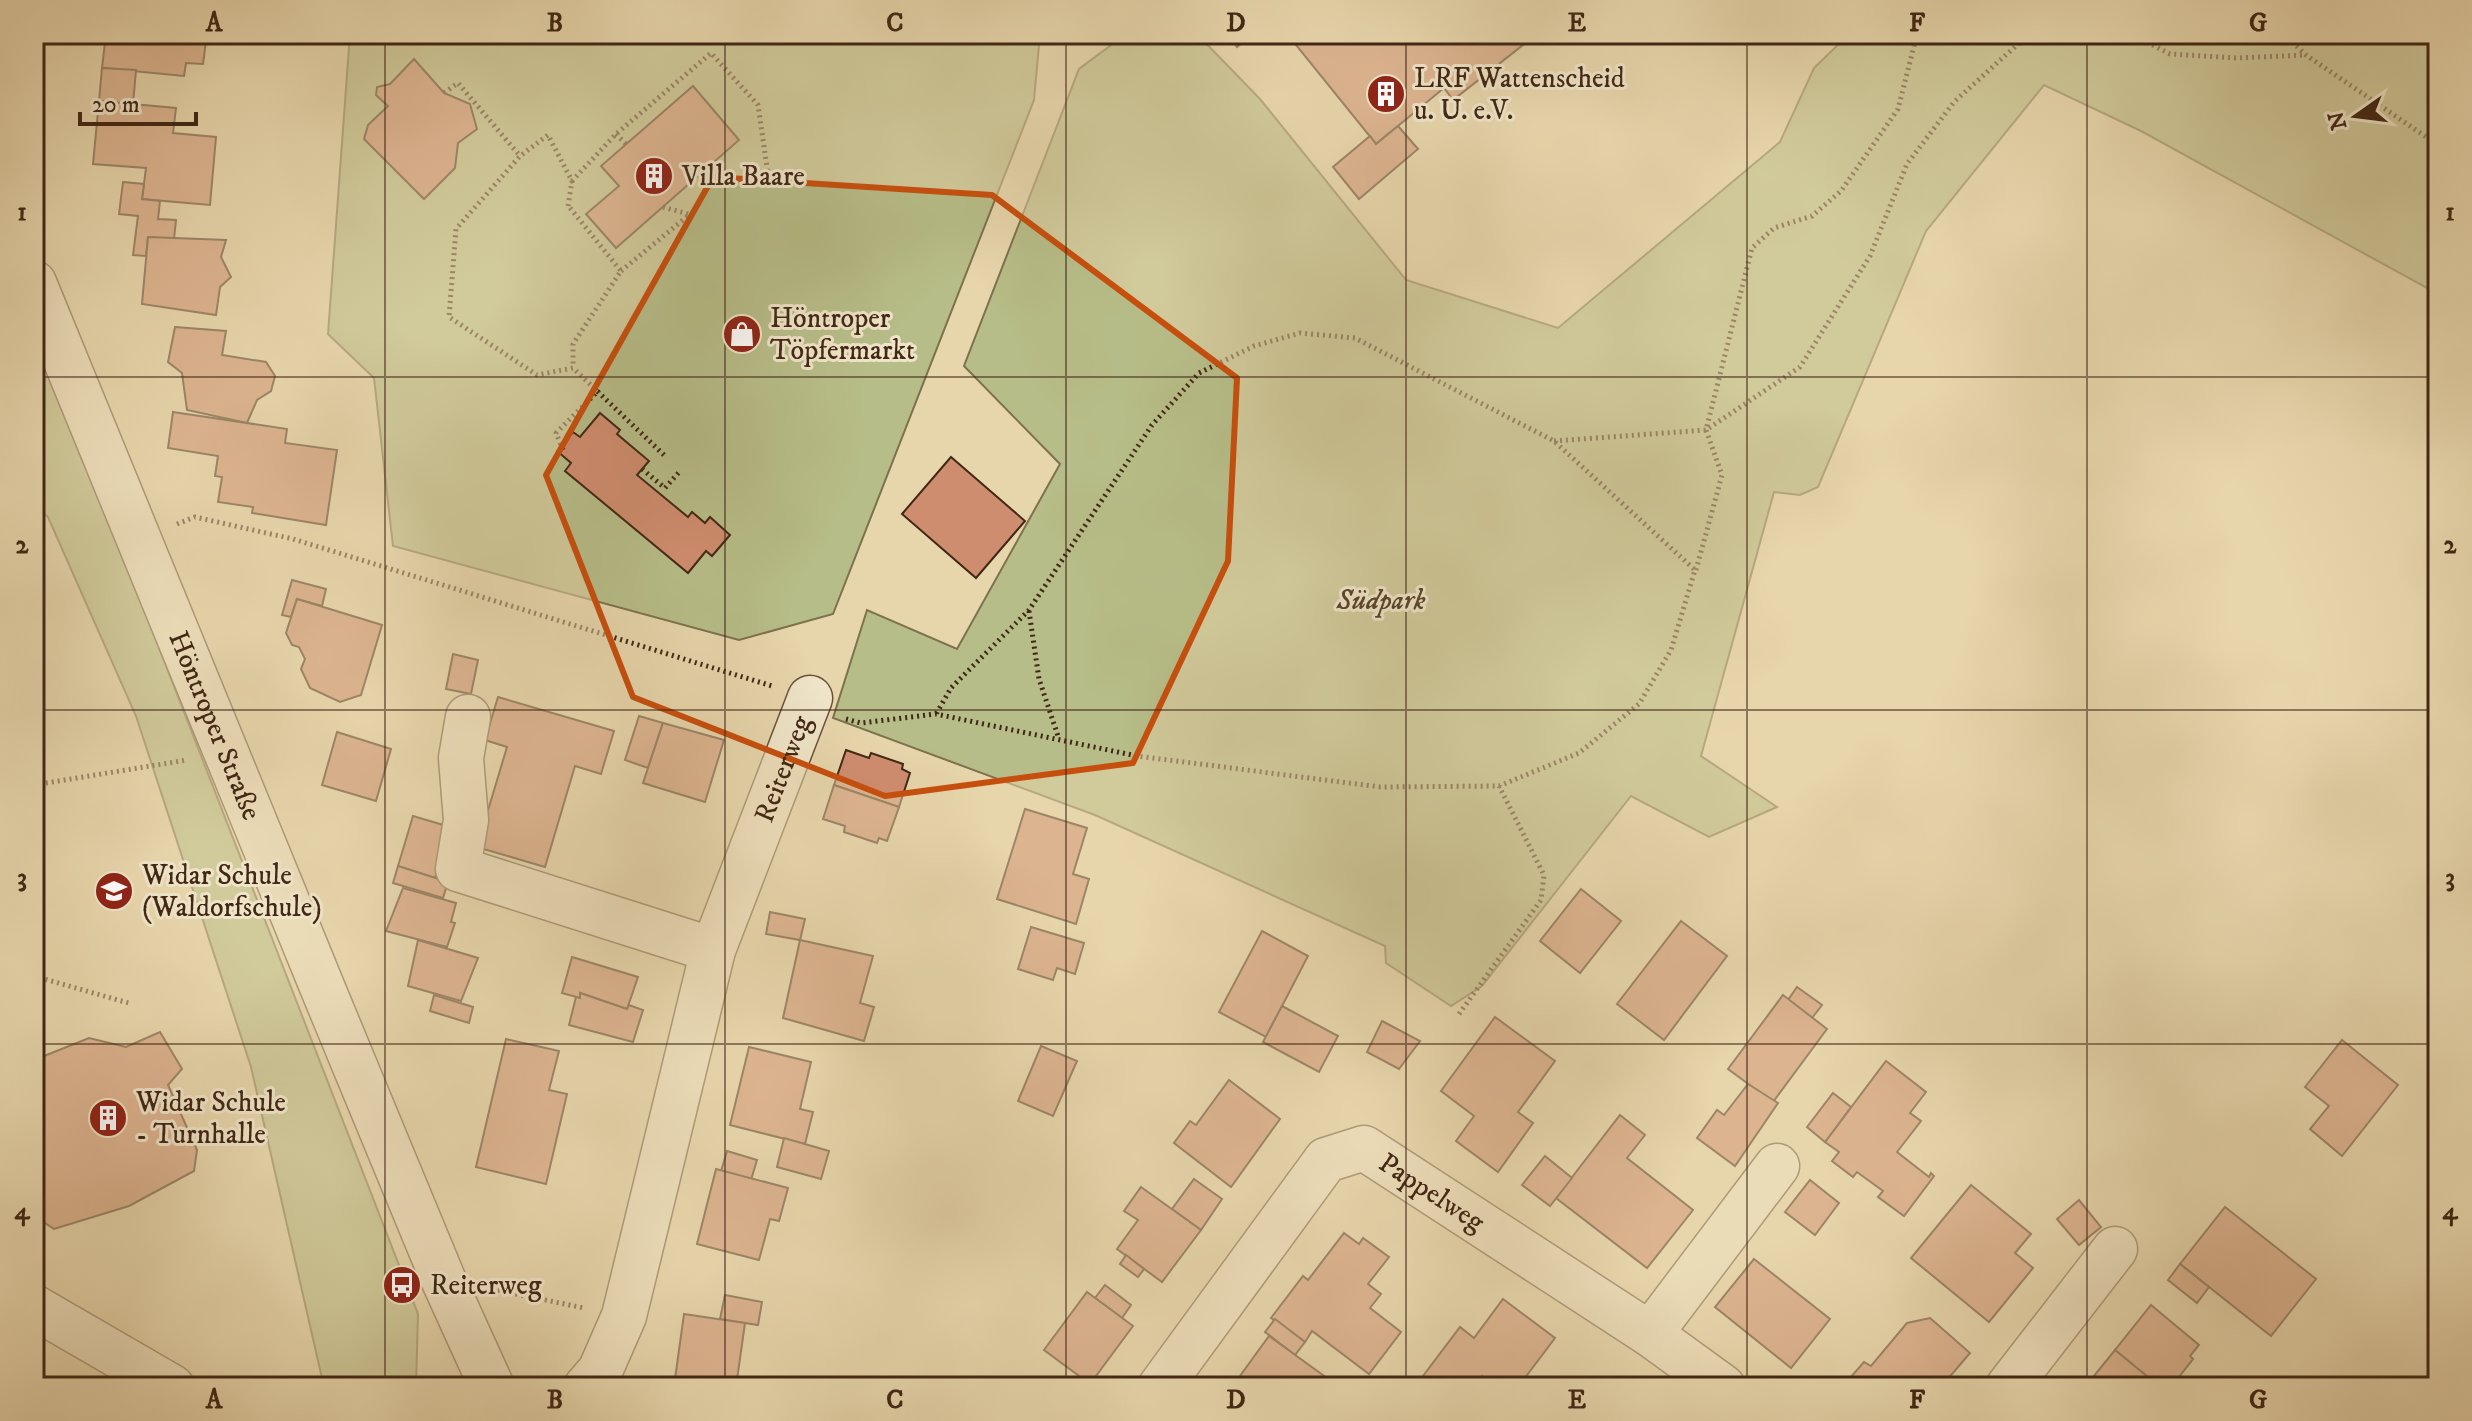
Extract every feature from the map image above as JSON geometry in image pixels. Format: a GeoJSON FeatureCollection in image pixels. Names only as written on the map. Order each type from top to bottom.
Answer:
{"type":"FeatureCollection","features":[{"type":"Feature","properties":{"kind":"street","name":"Höntroper Straße"},"geometry":{"type":"LineString","coordinates":[[34,283],[441,1275],[492,1387]]}},
{"type":"Feature","properties":{"kind":"street","name":"Reiterweg"},"geometry":{"type":"LineString","coordinates":[[586,1387],[600,1371],[624,1316],[713,950],[810,698]]}},
{"type":"Feature","properties":{"kind":"street"},"geometry":{"type":"LineString","coordinates":[[468,717],[461,758],[466,820],[458,869],[713,950]]}},
{"type":"Feature","properties":{"kind":"street","name":"Pappelweg"},"geometry":{"type":"LineString","coordinates":[[1160,1387],[1326,1160],[1364,1148],[1650,1334],[1723,1387]]}},
{"type":"Feature","properties":{"kind":"street"},"geometry":{"type":"LineString","coordinates":[[1650,1334],[1777,1166]]}},
{"type":"Feature","properties":{"kind":"street"},"geometry":{"type":"LineString","coordinates":[[2008,1387],[2115,1249]]}},
{"type":"Feature","properties":{"kind":"street"},"geometry":{"type":"LineString","coordinates":[[34,1307],[172,1387]]}},
{"type":"Feature","properties":{"kind":"path"},"geometry":{"type":"LineString","coordinates":[[195,517],[293,539],[810,698],[830,715],[861,723],[936,714],[1137,756],[1380,787],[1499,786],[1579,753],[1639,704],[1671,650],[1722,475],[1706,430],[1752,248],[1774,228],[1812,216],[1841,191],[1898,109],[1917,34]]}},
{"type":"Feature","properties":{"kind":"path"},"geometry":{"type":"LineString","coordinates":[[1554,441],[1706,430],[1800,367],[1870,256],[1907,164],[1954,102],[2029,34]]}},
{"type":"Feature","properties":{"kind":"path"},"geometry":{"type":"LineString","coordinates":[[2131,34],[2170,54],[2237,58],[2306,55]]}},
{"type":"Feature","properties":{"kind":"path"},"geometry":{"type":"LineString","coordinates":[[2283,34],[2306,55],[2438,145]]}},
{"type":"Feature","properties":{"kind":"path"},"geometry":{"type":"LineString","coordinates":[[572,181],[616,134],[711,53],[758,105],[768,174]]}},
{"type":"Feature","properties":{"kind":"path"},"geometry":{"type":"LineString","coordinates":[[444,93],[458,83],[520,156]]}},
{"type":"Feature","properties":{"kind":"path"},"geometry":{"type":"LineString","coordinates":[[616,134],[626,144]]}},
{"type":"Feature","properties":{"kind":"path"},"geometry":{"type":"LineString","coordinates":[[573,368],[537,375],[449,317],[456,229],[520,156],[548,135],[572,181],[569,207],[621,271]]}},
{"type":"Feature","properties":{"kind":"path"},"geometry":{"type":"LineString","coordinates":[[663,207],[689,215],[621,271],[573,344],[573,368],[664,455]]}},
{"type":"Feature","properties":{"kind":"path"},"geometry":{"type":"LineString","coordinates":[[936,714],[951,688],[1029,610],[1152,425],[1199,373],[1254,346],[1300,333],[1355,338],[1554,441],[1695,570]]}},
{"type":"Feature","properties":{"kind":"path"},"geometry":{"type":"LineString","coordinates":[[563,450],[556,433],[599,390]]}},
{"type":"Feature","properties":{"kind":"path"},"geometry":{"type":"LineString","coordinates":[[642,469],[665,488],[681,470]]}},
{"type":"Feature","properties":{"kind":"path"},"geometry":{"type":"LineString","coordinates":[[1029,610],[1039,679],[1059,739]]}},
{"type":"Feature","properties":{"kind":"path"},"geometry":{"type":"LineString","coordinates":[[34,785],[178,763],[223,747]]}},
{"type":"Feature","properties":{"kind":"path"},"geometry":{"type":"LineString","coordinates":[[1459,1014],[1541,900],[1544,875],[1499,786]]}},
{"type":"Feature","properties":{"kind":"path"},"geometry":{"type":"LineString","coordinates":[[34,976],[132,1004]]}},
{"type":"Feature","properties":{"kind":"path"},"geometry":{"type":"LineString","coordinates":[[494,1289],[592,1310]]}},
{"type":"Feature","properties":{"kind":"highlighted area"},"geometry":{"type":"Polygon","coordinates":[[[713,177],[992,195],[1237,378],[1228,561],[1133,763],[885,796],[633,697],[546,475],[713,177]]]}},
{"type":"Feature","properties":{"kind":"green space"},"geometry":{"type":"Polygon","coordinates":[[[350,34],[1040,34],[1034,100],[833,614],[739,640],[393,546],[374,378],[328,334],[350,34]]]}},
{"type":"Feature","properties":{"kind":"green space","name":"Südpark"},"geometry":{"type":"Polygon","coordinates":[[[1126,34],[1197,34],[1260,99],[1406,280],[1558,328],[1780,142],[1814,68],[1849,34],[2438,34],[2438,294],[2141,131],[2044,85],[1926,231],[1818,487],[1800,495],[1774,492],[1701,756],[1777,807],[1709,837],[1631,796],[1482,986],[1451,1006],[1386,963],[1385,946],[1095,815],[833,718],[867,610],[957,649],[1060,464],[964,366],[1079,69],[1126,34]]]}},
{"type":"Feature","properties":{"kind":"green space"},"geometry":{"type":"Polygon","coordinates":[[[34,326],[418,1314],[416,1387],[324,1387],[251,1067],[136,716],[48,517],[34,505],[34,326]]]}},
{"type":"Feature","properties":{"kind":"building"},"geometry":{"type":"Polygon","coordinates":[[[106,34],[207,34],[203,64],[186,63],[184,76],[102,68],[106,34]]]}},
{"type":"Feature","properties":{"kind":"building"},"geometry":{"type":"Polygon","coordinates":[[[1227,34],[1253,34],[1237,47],[1227,34]]]}},
{"type":"Feature","properties":{"kind":"building","name":"LRF Wattenscheid u. U. e.V."},"geometry":{"type":"Polygon","coordinates":[[[1300,34],[1537,34],[1453,100],[1444,88],[1376,144],[1292,40],[1300,34]]]}},
{"type":"Feature","properties":{"kind":"building"},"geometry":{"type":"Polygon","coordinates":[[[414,59],[444,93],[470,104],[477,129],[458,143],[455,168],[424,199],[364,139],[368,125],[388,106],[376,95],[377,87],[390,84],[414,59]]]}},
{"type":"Feature","properties":{"kind":"building"},"geometry":{"type":"Polygon","coordinates":[[[102,68],[136,70],[133,104],[99,101],[102,68]]]}},
{"type":"Feature","properties":{"kind":"building","name":"Villa Baare"},"geometry":{"type":"Polygon","coordinates":[[[693,86],[739,140],[616,248],[586,214],[619,186],[601,166],[693,86]]]}},
{"type":"Feature","properties":{"kind":"building"},"geometry":{"type":"Polygon","coordinates":[[[99,101],[176,108],[173,133],[216,137],[210,205],[142,199],[146,168],[93,164],[99,101]]]}},
{"type":"Feature","properties":{"kind":"building"},"geometry":{"type":"Polygon","coordinates":[[[1398,126],[1418,149],[1359,199],[1333,167],[1370,136],[1376,144],[1398,126]]]}},
{"type":"Feature","properties":{"kind":"building"},"geometry":{"type":"Polygon","coordinates":[[[123,182],[144,184],[142,199],[160,201],[158,219],[176,220],[174,239],[148,237],[146,256],[133,255],[138,216],[119,214],[123,182]]]}},
{"type":"Feature","properties":{"kind":"building"},"geometry":{"type":"Polygon","coordinates":[[[148,237],[226,240],[221,257],[231,277],[220,287],[216,315],[142,304],[148,237]]]}},
{"type":"Feature","properties":{"kind":"building"},"geometry":{"type":"Polygon","coordinates":[[[175,327],[226,331],[222,355],[266,362],[275,376],[271,391],[257,400],[247,423],[187,410],[182,373],[168,362],[175,327]]]}},
{"type":"Feature","properties":{"kind":"building"},"geometry":{"type":"Polygon","coordinates":[[[173,412],[287,429],[285,443],[337,450],[326,525],[252,513],[253,507],[218,502],[222,477],[215,476],[218,456],[168,448],[173,412]]]}},
{"type":"Feature","properties":{"kind":"building"},"geometry":{"type":"Polygon","coordinates":[[[600,413],[620,430],[617,434],[649,461],[637,475],[688,517],[692,512],[705,523],[710,517],[730,535],[712,556],[706,551],[688,573],[565,471],[571,463],[557,451],[573,432],[580,437],[600,413]]]}},
{"type":"Feature","properties":{"kind":"building"},"geometry":{"type":"Polygon","coordinates":[[[951,457],[1025,521],[976,578],[902,514],[951,457]]]}},
{"type":"Feature","properties":{"kind":"building"},"geometry":{"type":"Polygon","coordinates":[[[292,580],[326,589],[322,606],[297,599],[291,617],[282,615],[292,580]]]}},
{"type":"Feature","properties":{"kind":"building"},"geometry":{"type":"Polygon","coordinates":[[[297,599],[382,625],[361,695],[340,702],[310,688],[301,669],[305,659],[286,633],[297,599]]]}},
{"type":"Feature","properties":{"kind":"building"},"geometry":{"type":"Polygon","coordinates":[[[453,654],[478,660],[471,694],[446,689],[453,654]]]}},
{"type":"Feature","properties":{"kind":"building"},"geometry":{"type":"Polygon","coordinates":[[[498,697],[614,731],[601,774],[575,766],[545,867],[477,847],[507,747],[485,740],[498,697]]]}},
{"type":"Feature","properties":{"kind":"building"},"geometry":{"type":"Polygon","coordinates":[[[639,716],[663,723],[648,768],[625,760],[639,716]]]}},
{"type":"Feature","properties":{"kind":"building"},"geometry":{"type":"Polygon","coordinates":[[[663,723],[724,740],[705,802],[643,783],[663,723]]]}},
{"type":"Feature","properties":{"kind":"building"},"geometry":{"type":"Polygon","coordinates":[[[337,732],[391,749],[376,801],[322,785],[337,732]]]}},
{"type":"Feature","properties":{"kind":"building"},"geometry":{"type":"Polygon","coordinates":[[[846,750],[869,758],[871,753],[903,764],[902,769],[910,773],[899,807],[834,785],[846,750]]]}},
{"type":"Feature","properties":{"kind":"building"},"geometry":{"type":"Polygon","coordinates":[[[834,785],[899,807],[887,841],[879,838],[877,843],[844,832],[845,826],[823,819],[834,785]]]}},
{"type":"Feature","properties":{"kind":"building"},"geometry":{"type":"Polygon","coordinates":[[[1025,809],[1087,828],[1073,874],[1089,879],[1076,924],[997,899],[1025,809]]]}},
{"type":"Feature","properties":{"kind":"building"},"geometry":{"type":"Polygon","coordinates":[[[413,816],[450,827],[435,878],[398,866],[413,816]]]}},
{"type":"Feature","properties":{"kind":"building"},"geometry":{"type":"Polygon","coordinates":[[[398,866],[448,882],[443,898],[393,883],[398,866]]]}},
{"type":"Feature","properties":{"kind":"building"},"geometry":{"type":"Polygon","coordinates":[[[403,888],[456,903],[451,922],[455,923],[447,947],[386,931],[403,888]]]}},
{"type":"Feature","properties":{"kind":"building"},"geometry":{"type":"Polygon","coordinates":[[[1581,889],[1621,921],[1580,973],[1540,941],[1581,889]]]}},
{"type":"Feature","properties":{"kind":"building"},"geometry":{"type":"Polygon","coordinates":[[[770,912],[805,919],[800,940],[766,934],[770,912]]]}},
{"type":"Feature","properties":{"kind":"building"},"geometry":{"type":"Polygon","coordinates":[[[1681,921],[1727,956],[1664,1040],[1617,1004],[1681,921]]]}},
{"type":"Feature","properties":{"kind":"building"},"geometry":{"type":"Polygon","coordinates":[[[1031,927],[1084,943],[1075,974],[1057,968],[1053,980],[1018,969],[1031,927]]]}},
{"type":"Feature","properties":{"kind":"building"},"geometry":{"type":"Polygon","coordinates":[[[1262,931],[1308,956],[1266,1037],[1219,1012],[1262,931]]]}},
{"type":"Feature","properties":{"kind":"building"},"geometry":{"type":"Polygon","coordinates":[[[418,940],[478,958],[461,1001],[408,986],[418,940]]]}},
{"type":"Feature","properties":{"kind":"building"},"geometry":{"type":"Polygon","coordinates":[[[800,940],[873,956],[860,1003],[874,1007],[864,1041],[783,1018],[800,940]]]}},
{"type":"Feature","properties":{"kind":"building"},"geometry":{"type":"Polygon","coordinates":[[[572,957],[638,977],[627,1009],[580,993],[580,998],[562,993],[572,957]]]}},
{"type":"Feature","properties":{"kind":"building"},"geometry":{"type":"Polygon","coordinates":[[[1797,987],[1822,1005],[1812,1018],[1788,1000],[1797,987]]]}},
{"type":"Feature","properties":{"kind":"building"},"geometry":{"type":"Polygon","coordinates":[[[580,993],[627,1009],[629,1005],[643,1010],[633,1042],[569,1025],[576,997],[580,998],[580,993]]]}},
{"type":"Feature","properties":{"kind":"building"},"geometry":{"type":"Polygon","coordinates":[[[434,995],[473,1007],[469,1023],[430,1011],[434,995]]]}},
{"type":"Feature","properties":{"kind":"building"},"geometry":{"type":"Polygon","coordinates":[[[1783,995],[1827,1029],[1773,1102],[1728,1069],[1783,995]]]}},
{"type":"Feature","properties":{"kind":"building"},"geometry":{"type":"Polygon","coordinates":[[[1282,1006],[1338,1036],[1319,1072],[1263,1042],[1282,1006]]]}},
{"type":"Feature","properties":{"kind":"building"},"geometry":{"type":"Polygon","coordinates":[[[1495,1017],[1555,1061],[1518,1112],[1533,1123],[1498,1172],[1456,1141],[1474,1116],[1441,1091],[1495,1017]]]}},
{"type":"Feature","properties":{"kind":"building"},"geometry":{"type":"Polygon","coordinates":[[[1382,1021],[1420,1041],[1399,1069],[1367,1052],[1382,1021]]]}},
{"type":"Feature","properties":{"kind":"building","name":"Widar Schule - Turnhalle"},"geometry":{"type":"Polygon","coordinates":[[[160,1032],[182,1069],[168,1085],[197,1150],[194,1171],[129,1206],[54,1229],[42,1221],[34,1207],[34,1060],[89,1038],[126,1047],[160,1032]]]}},
{"type":"Feature","properties":{"kind":"building"},"geometry":{"type":"Polygon","coordinates":[[[506,1039],[559,1051],[549,1090],[567,1094],[546,1184],[476,1167],[506,1039]]]}},
{"type":"Feature","properties":{"kind":"building"},"geometry":{"type":"Polygon","coordinates":[[[2342,1040],[2398,1085],[2342,1156],[2310,1129],[2329,1106],[2305,1087],[2342,1040]]]}},
{"type":"Feature","properties":{"kind":"building"},"geometry":{"type":"Polygon","coordinates":[[[1041,1046],[1077,1061],[1053,1116],[1018,1101],[1041,1046]]]}},
{"type":"Feature","properties":{"kind":"building"},"geometry":{"type":"Polygon","coordinates":[[[749,1047],[811,1062],[800,1109],[813,1112],[805,1144],[730,1125],[749,1047]]]}},
{"type":"Feature","properties":{"kind":"building"},"geometry":{"type":"Polygon","coordinates":[[[1886,1061],[1926,1092],[1910,1113],[1921,1121],[1897,1152],[1929,1177],[1931,1173],[1934,1176],[1904,1216],[1878,1197],[1883,1191],[1857,1172],[1853,1177],[1832,1161],[1839,1152],[1825,1142],[1886,1061]]]}},
{"type":"Feature","properties":{"kind":"building"},"geometry":{"type":"Polygon","coordinates":[[[1229,1080],[1280,1119],[1231,1187],[1174,1143],[1190,1121],[1196,1125],[1229,1080]]]}},
{"type":"Feature","properties":{"kind":"building"},"geometry":{"type":"Polygon","coordinates":[[[1748,1084],[1778,1103],[1735,1166],[1697,1138],[1717,1110],[1724,1115],[1748,1084]]]}},
{"type":"Feature","properties":{"kind":"building"},"geometry":{"type":"Polygon","coordinates":[[[1833,1093],[1851,1107],[1825,1142],[1807,1127],[1833,1093]]]}},
{"type":"Feature","properties":{"kind":"building"},"geometry":{"type":"Polygon","coordinates":[[[1620,1115],[1645,1135],[1627,1158],[1693,1210],[1647,1268],[1556,1198],[1620,1115]]]}},
{"type":"Feature","properties":{"kind":"building"},"geometry":{"type":"Polygon","coordinates":[[[784,1138],[829,1151],[821,1179],[777,1167],[784,1138]]]}},
{"type":"Feature","properties":{"kind":"building"},"geometry":{"type":"Polygon","coordinates":[[[727,1151],[757,1160],[751,1180],[721,1171],[727,1151]]]}},
{"type":"Feature","properties":{"kind":"building"},"geometry":{"type":"Polygon","coordinates":[[[1545,1156],[1572,1178],[1550,1206],[1522,1185],[1545,1156]]]}},
{"type":"Feature","properties":{"kind":"building"},"geometry":{"type":"Polygon","coordinates":[[[716,1169],[788,1188],[779,1221],[770,1219],[759,1260],[697,1244],[716,1169]]]}},
{"type":"Feature","properties":{"kind":"building"},"geometry":{"type":"Polygon","coordinates":[[[1194,1179],[1222,1199],[1201,1230],[1172,1209],[1194,1179]]]}},
{"type":"Feature","properties":{"kind":"building"},"geometry":{"type":"Polygon","coordinates":[[[1810,1180],[1839,1203],[1815,1235],[1785,1212],[1810,1180]]]}},
{"type":"Feature","properties":{"kind":"building"},"geometry":{"type":"Polygon","coordinates":[[[1971,1185],[2031,1234],[2015,1253],[2033,1268],[1989,1322],[1911,1258],[1971,1185]]]}},
{"type":"Feature","properties":{"kind":"building"},"geometry":{"type":"Polygon","coordinates":[[[1141,1187],[1201,1230],[1162,1282],[1117,1249],[1138,1220],[1124,1211],[1141,1187]]]}},
{"type":"Feature","properties":{"kind":"building"},"geometry":{"type":"Polygon","coordinates":[[[2079,1200],[2101,1227],[2079,1245],[2057,1219],[2079,1200]]]}},
{"type":"Feature","properties":{"kind":"building"},"geometry":{"type":"Polygon","coordinates":[[[2225,1207],[2316,1279],[2271,1336],[2180,1264],[2225,1207]]]}},
{"type":"Feature","properties":{"kind":"building"},"geometry":{"type":"Polygon","coordinates":[[[1344,1233],[1359,1244],[1363,1238],[1389,1257],[1368,1284],[1381,1294],[1370,1308],[1401,1332],[1369,1374],[1312,1331],[1305,1342],[1271,1318],[1303,1276],[1308,1280],[1344,1233]]]}},
{"type":"Feature","properties":{"kind":"building"},"geometry":{"type":"Polygon","coordinates":[[[1126,1255],[1144,1269],[1138,1277],[1120,1264],[1126,1255]]]}},
{"type":"Feature","properties":{"kind":"building"},"geometry":{"type":"Polygon","coordinates":[[[1754,1259],[1830,1319],[1791,1368],[1715,1307],[1754,1259]]]}},
{"type":"Feature","properties":{"kind":"building"},"geometry":{"type":"Polygon","coordinates":[[[2180,1264],[2209,1287],[2197,1303],[2168,1280],[2180,1264]]]}},
{"type":"Feature","properties":{"kind":"building"},"geometry":{"type":"Polygon","coordinates":[[[1105,1285],[1131,1305],[1122,1318],[1095,1298],[1105,1285]]]}},
{"type":"Feature","properties":{"kind":"building"},"geometry":{"type":"Polygon","coordinates":[[[1087,1292],[1133,1326],[1090,1384],[1044,1350],[1087,1292]]]}},
{"type":"Feature","properties":{"kind":"building"},"geometry":{"type":"Polygon","coordinates":[[[725,1295],[762,1302],[758,1325],[720,1319],[725,1295]]]}},
{"type":"Feature","properties":{"kind":"building"},"geometry":{"type":"Polygon","coordinates":[[[1503,1299],[1555,1338],[1518,1387],[1497,1387],[1482,1376],[1473,1387],[1430,1387],[1420,1380],[1460,1327],[1474,1338],[1503,1299]]]}},
{"type":"Feature","properties":{"kind":"building"},"geometry":{"type":"Polygon","coordinates":[[[2151,1305],[2199,1345],[2190,1356],[2193,1359],[2171,1387],[2160,1387],[2115,1350],[2151,1305]]]}},
{"type":"Feature","properties":{"kind":"building"},"geometry":{"type":"Polygon","coordinates":[[[684,1314],[745,1323],[736,1387],[675,1379],[684,1314]]]}},
{"type":"Feature","properties":{"kind":"building"},"geometry":{"type":"Polygon","coordinates":[[[1930,1318],[1970,1353],[1941,1387],[1842,1387],[1864,1362],[1871,1366],[1907,1323],[1930,1318]]]}},
{"type":"Feature","properties":{"kind":"building"},"geometry":{"type":"Polygon","coordinates":[[[1275,1319],[1305,1342],[1295,1355],[1265,1332],[1275,1319]]]}},
{"type":"Feature","properties":{"kind":"building"},"geometry":{"type":"Polygon","coordinates":[[[1269,1336],[1338,1386],[1338,1387],[1232,1387],[1269,1336]]]}},
{"type":"Feature","properties":{"kind":"building"},"geometry":{"type":"Polygon","coordinates":[[[2115,1350],[2160,1387],[2085,1387],[2115,1350]]]}},
{"type":"Feature","properties":{"kind":"building"},"geometry":{"type":"Polygon","coordinates":[[[694,1381],[729,1387],[693,1387],[694,1381]]]}},
{"type":"Feature","properties":{"kind":"place","name":"LRF Wattenscheid u. U. e.V."},"geometry":{"type":"Point","coordinates":[1386,94]}},
{"type":"Feature","properties":{"kind":"place","name":"Villa Baare"},"geometry":{"type":"Point","coordinates":[654,176]}},
{"type":"Feature","properties":{"kind":"place","name":"Höntroper Töpfermarkt"},"geometry":{"type":"Point","coordinates":[742,334]}},
{"type":"Feature","properties":{"kind":"place","name":"Widar Schule (Waldorfschule)"},"geometry":{"type":"Point","coordinates":[114,891]}},
{"type":"Feature","properties":{"kind":"place","name":"Widar Schule - Turnhalle"},"geometry":{"type":"Point","coordinates":[108,1118]}},
{"type":"Feature","properties":{"kind":"place","name":"Reiterweg"},"geometry":{"type":"Point","coordinates":[402,1285]}}]}
